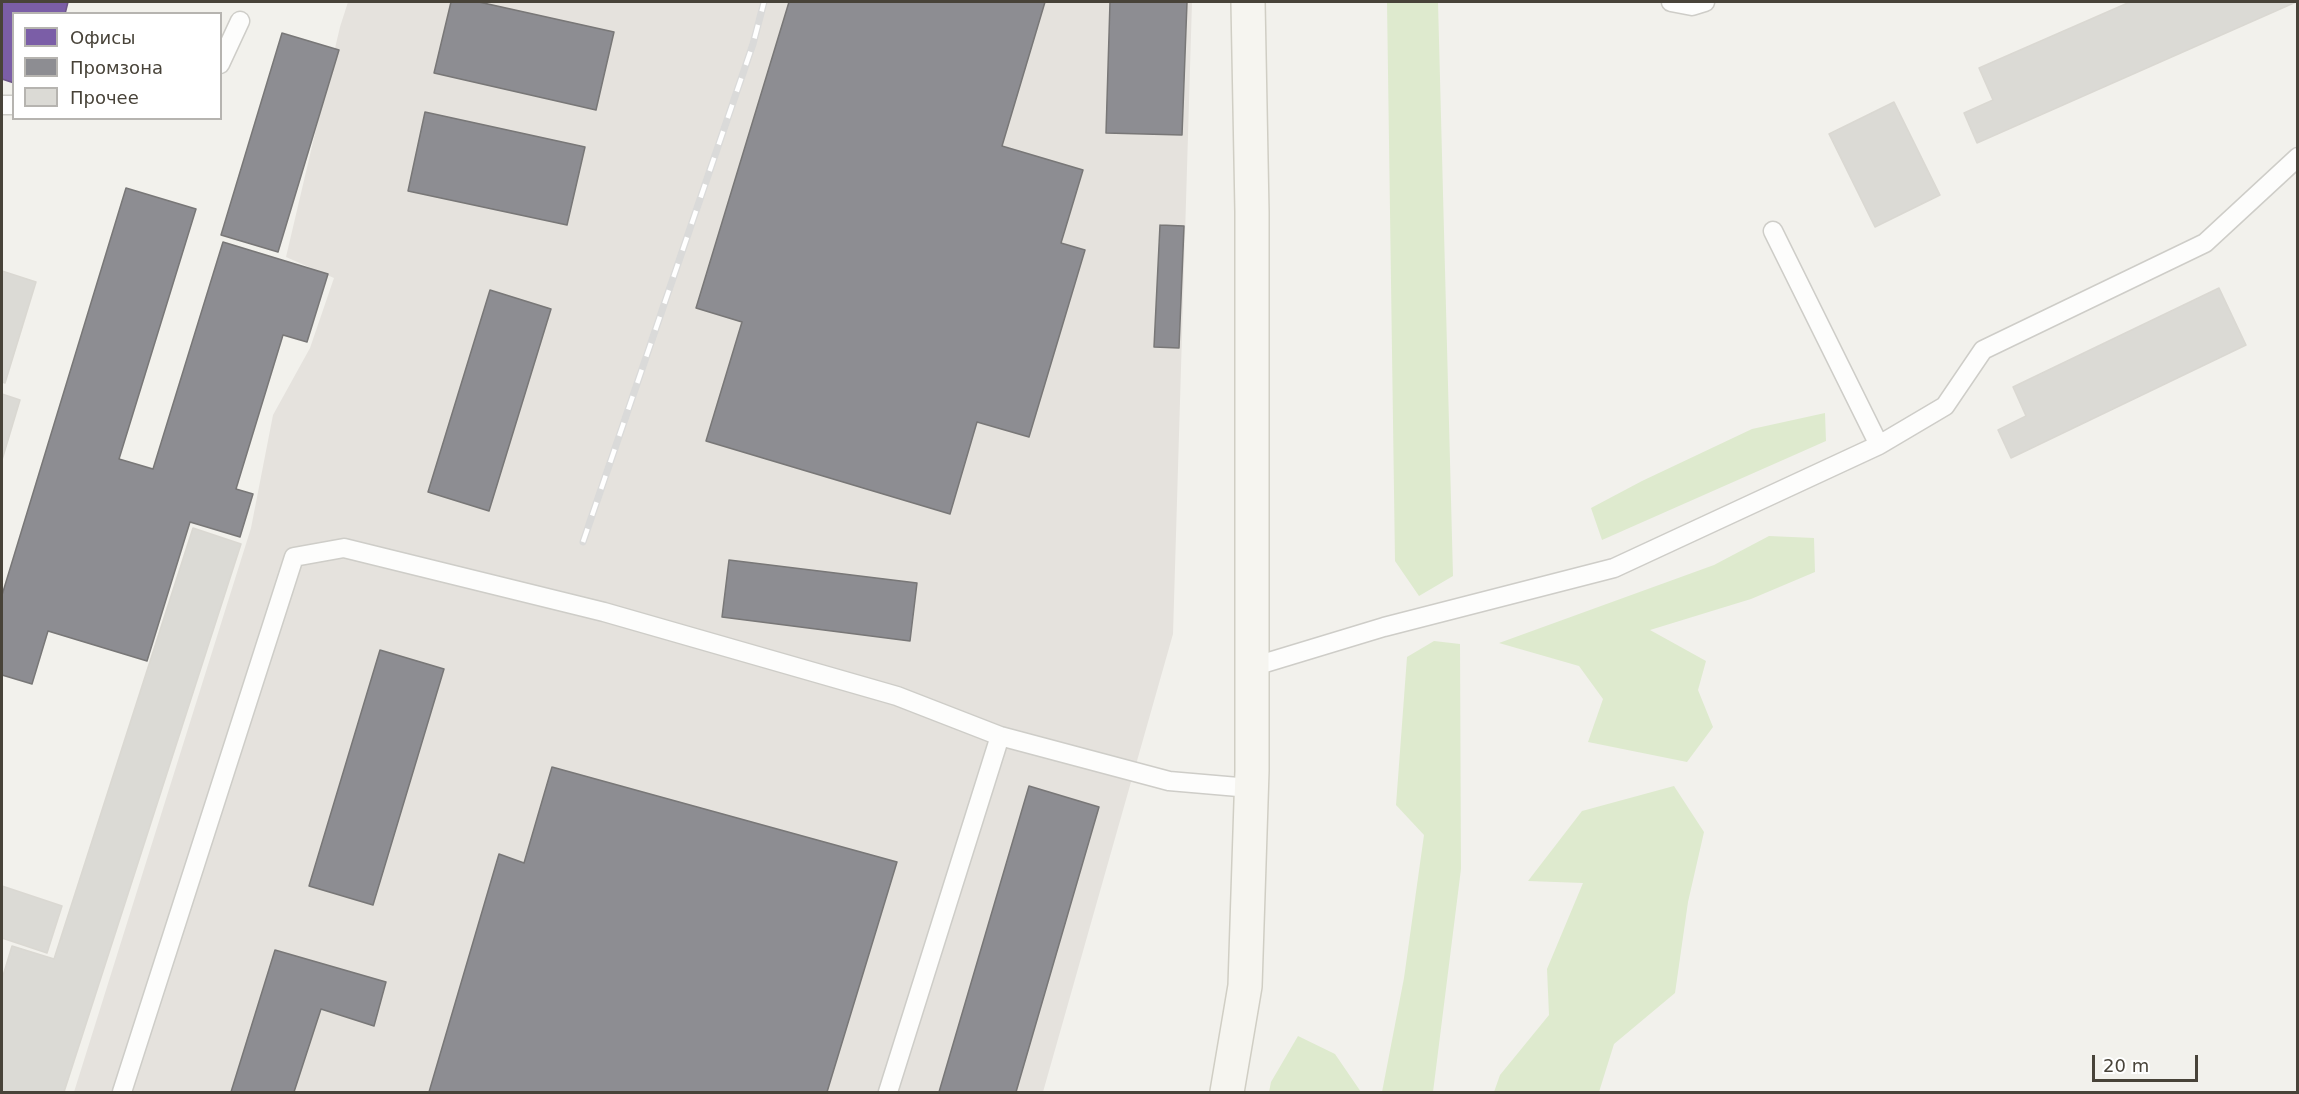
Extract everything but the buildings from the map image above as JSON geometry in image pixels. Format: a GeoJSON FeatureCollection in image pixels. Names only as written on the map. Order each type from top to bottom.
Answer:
{"type":"FeatureCollection","features":[{"type":"Feature","properties":{"kind":"street"},"geometry":{"type":"LineString","coordinates":[[1227,1092],[1245,986],[1252,771],[1252,212],[1248,2]]}},
{"type":"Feature","properties":{"kind":"lane"},"geometry":{"type":"LineString","coordinates":[[1671,2],[1692,6],[1706,2]]}},
{"type":"Feature","properties":{"kind":"lane"},"geometry":{"type":"LineString","coordinates":[[222,60],[240,21]]}},
{"type":"Feature","properties":{"kind":"lane"},"geometry":{"type":"LineString","coordinates":[[1252,667],[1384,627],[1614,568],[1879,445],[1945,406],[1983,350],[2205,243],[2298,157]]}},
{"type":"Feature","properties":{"kind":"lane"},"geometry":{"type":"LineString","coordinates":[[1773,231],[1879,445]]}},
{"type":"Feature","properties":{"kind":"lane"},"geometry":{"type":"LineString","coordinates":[[122,1092],[294,557],[344,548],[604,612],[897,696],[1000,736],[1169,781],[1250,789]]}},
{"type":"Feature","properties":{"kind":"lane"},"geometry":{"type":"LineString","coordinates":[[888,1092],[1000,736]]}},
{"type":"Feature","properties":{"kind":"shaded area"},"geometry":{"type":"Polygon","coordinates":[[[348,2],[1192,2],[1173,634],[1043,1092],[74,1092],[251,528],[273,415],[310,348],[334,278],[286,257],[340,27],[348,2]]]}},
{"type":"Feature","properties":{"kind":"green space"},"geometry":{"type":"Polygon","coordinates":[[[1387,2],[1438,2],[1453,576],[1419,596],[1395,561],[1387,2]]]}},
{"type":"Feature","properties":{"kind":"green space"},"geometry":{"type":"Polygon","coordinates":[[[1825,413],[1826,441],[1602,540],[1591,508],[1752,429],[1825,413]]]}},
{"type":"Feature","properties":{"kind":"green space"},"geometry":{"type":"Polygon","coordinates":[[[1769,536],[1814,538],[1815,572],[1751,599],[1650,630],[1706,661],[1698,690],[1713,727],[1687,762],[1588,742],[1603,699],[1579,666],[1499,643],[1714,565],[1769,536]]]}},
{"type":"Feature","properties":{"kind":"green space"},"geometry":{"type":"Polygon","coordinates":[[[1434,641],[1460,644],[1461,869],[1433,1092],[1382,1092],[1404,978],[1424,835],[1396,805],[1407,657],[1434,641]]]}},
{"type":"Feature","properties":{"kind":"green space"},"geometry":{"type":"Polygon","coordinates":[[[1674,786],[1704,832],[1688,902],[1675,993],[1614,1044],[1599,1092],[1494,1092],[1500,1075],[1549,1015],[1547,969],[1583,883],[1528,881],[1582,811],[1674,786]]]}},
{"type":"Feature","properties":{"kind":"green space"},"geometry":{"type":"Polygon","coordinates":[[[1298,1036],[1335,1054],[1361,1092],[1269,1092],[1271,1082],[1298,1036]]]}},
{"type":"Feature","properties":{"kind":"railway"},"geometry":{"type":"LineString","coordinates":[[583,542],[753,44],[764,2]]}}]}
